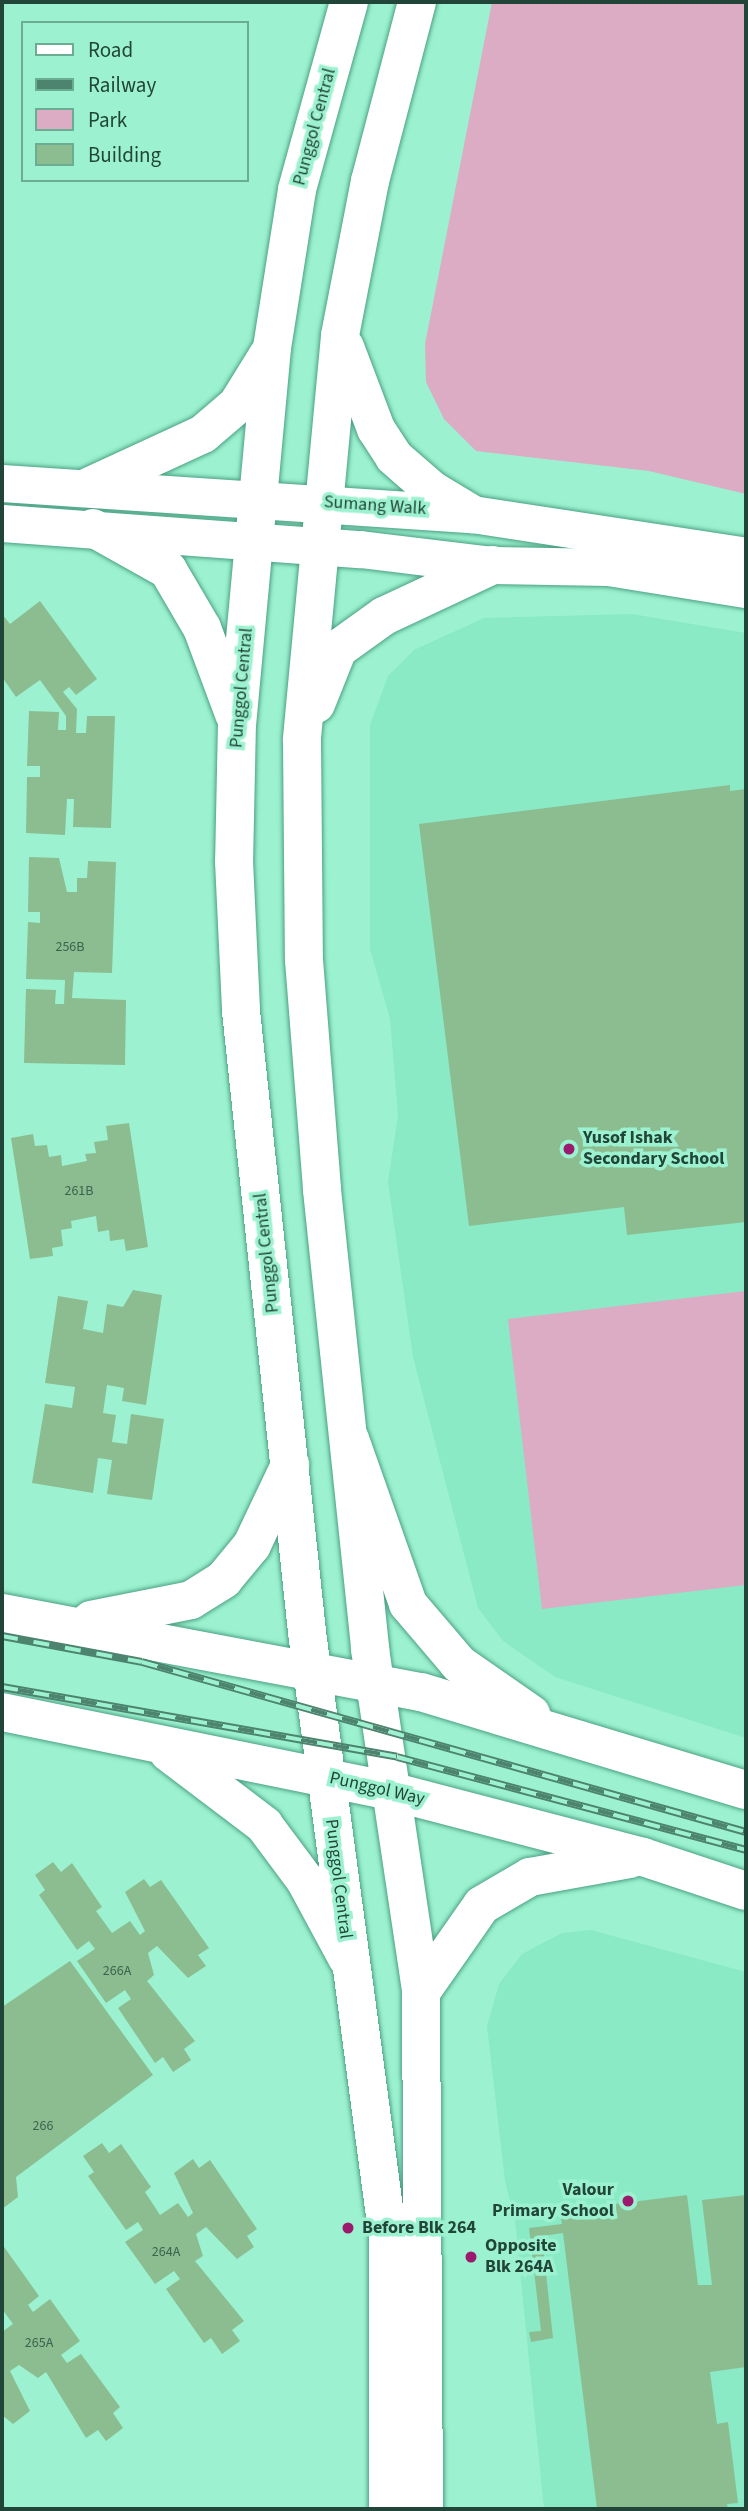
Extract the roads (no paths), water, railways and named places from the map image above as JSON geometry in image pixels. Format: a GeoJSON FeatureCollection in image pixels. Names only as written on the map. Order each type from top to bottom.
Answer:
{"type":"FeatureCollection","features":[{"type":"Feature","properties":{"kind":"main road","name":"Punggol Central"},"geometry":{"type":"LineString","coordinates":[[349,2],[297,190],[272,348],[260,501],[237,722],[234,861],[241,1011],[311,1667],[347,1958],[388,2238],[388,2509]]}},
{"type":"Feature","properties":{"kind":"main road"},"geometry":{"type":"LineString","coordinates":[[417,2],[370,181],[340,336],[302,740],[304,960],[374,1683],[421,1992],[424,2509]]}},
{"type":"Feature","properties":{"kind":"main road"},"geometry":{"type":"LineString","coordinates":[[340,336],[376,429],[394,457],[432,491],[472,514]]}},
{"type":"Feature","properties":{"kind":"main road"},"geometry":{"type":"LineString","coordinates":[[86,488],[204,434],[237,405],[272,348]]}},
{"type":"Feature","properties":{"kind":"main road"},"geometry":{"type":"LineString","coordinates":[[93,528],[167,570],[202,628],[237,722]]}},
{"type":"Feature","properties":{"kind":"main road"},"geometry":{"type":"LineString","coordinates":[[302,740],[338,649],[384,616],[493,565]]}},
{"type":"Feature","properties":{"kind":"main road"},"geometry":{"type":"LineString","coordinates":[[350,1439],[408,1604],[459,1664],[558,1734]]}},
{"type":"Feature","properties":{"kind":"main road"},"geometry":{"type":"LineString","coordinates":[[72,1624],[191,1600],[224,1579],[252,1545],[290,1465]]}},
{"type":"Feature","properties":{"kind":"main road"},"geometry":{"type":"LineString","coordinates":[[2,1613],[311,1667],[558,1734],[746,1790]]}},
{"type":"Feature","properties":{"kind":"main road","name":"Punggol Way"},"geometry":{"type":"LineString","coordinates":[[2,1712],[390,1791],[643,1857],[746,1891]]}},
{"type":"Feature","properties":{"kind":"main road"},"geometry":{"type":"LineString","coordinates":[[159,1746],[264,1825],[305,1880],[347,1958]]}},
{"type":"Feature","properties":{"kind":"main road"},"geometry":{"type":"LineString","coordinates":[[421,1992],[482,1905],[530,1877],[643,1857]]}},
{"type":"Feature","properties":{"kind":"street","name":"Sumang Walk"},"geometry":{"type":"LineString","coordinates":[[2,483],[472,514],[746,556]]}},
{"type":"Feature","properties":{"kind":"street"},"geometry":{"type":"LineString","coordinates":[[2,523],[320,546],[493,565],[608,567],[746,589]]}},
{"type":"Feature","properties":{"kind":"railway"},"geometry":{"type":"LineString","coordinates":[[2,1636],[142,1662],[746,1832]]}},
{"type":"Feature","properties":{"kind":"railway"},"geometry":{"type":"LineString","coordinates":[[2,1687],[397,1757],[746,1850]]}},
{"type":"Feature","properties":{"kind":"place","name":"Yusof Ishak Secondary School"},"geometry":{"type":"Point","coordinates":[569,1149]}},
{"type":"Feature","properties":{"kind":"place","name":"Valour Primary School"},"geometry":{"type":"Point","coordinates":[628,2201]}},
{"type":"Feature","properties":{"kind":"place","name":"Before Blk 264"},"geometry":{"type":"Point","coordinates":[348,2228]}},
{"type":"Feature","properties":{"kind":"place","name":"Opposite Blk 264A"},"geometry":{"type":"Point","coordinates":[471,2257]}}]}
